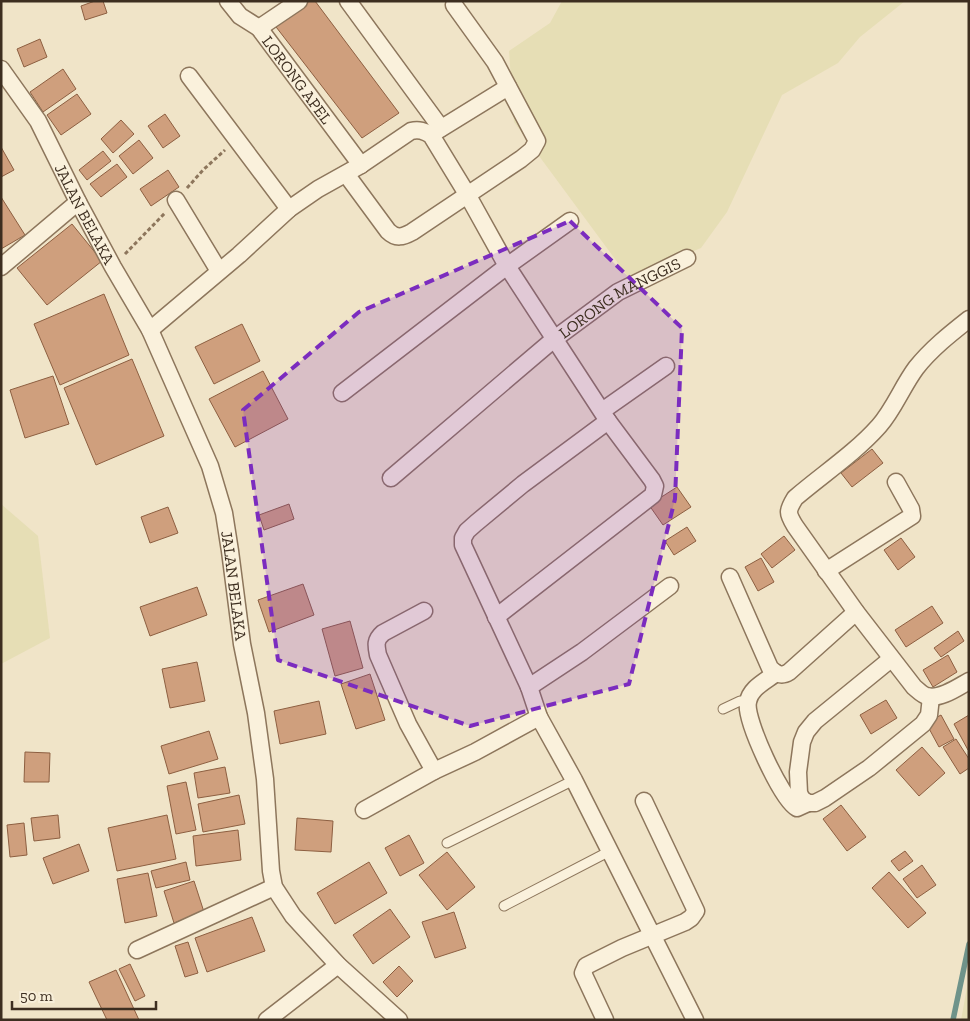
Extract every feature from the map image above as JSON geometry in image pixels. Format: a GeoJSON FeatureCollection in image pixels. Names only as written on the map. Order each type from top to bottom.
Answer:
{"type":"FeatureCollection","features":[{"type":"Feature","properties":{"kind":"street","name":"LORONG APEL"},"geometry":{"type":"LineString","coordinates":[[228,1],[240,16],[259,28],[361,165]]}},
{"type":"Feature","properties":{"kind":"street"},"geometry":{"type":"LineString","coordinates":[[259,28],[299,1]]}},
{"type":"Feature","properties":{"kind":"street"},"geometry":{"type":"LineString","coordinates":[[348,1],[436,132],[467,194],[507,266],[553,340],[656,486],[653,495],[496,617]]}},
{"type":"Feature","properties":{"kind":"street"},"geometry":{"type":"LineString","coordinates":[[346,174],[392,236],[405,236],[521,158],[537,144],[495,62],[454,5]]}},
{"type":"Feature","properties":{"kind":"street","name":"JALAN BELAKA"},"geometry":{"type":"LineString","coordinates":[[1,69],[38,121],[78,202],[150,330],[210,466],[224,513],[242,644],[256,713],[265,779],[271,871],[274,886],[293,916],[338,965],[399,1020]]}},
{"type":"Feature","properties":{"kind":"street"},"geometry":{"type":"LineString","coordinates":[[189,76],[289,209]]}},
{"type":"Feature","properties":{"kind":"street"},"geometry":{"type":"LineString","coordinates":[[150,330],[289,209],[318,189],[361,165],[411,131],[436,132],[508,87]]}},
{"type":"Feature","properties":{"kind":"street"},"geometry":{"type":"LineString","coordinates":[[176,200],[219,271]]}},
{"type":"Feature","properties":{"kind":"street"},"geometry":{"type":"LineString","coordinates":[[1,267],[78,202]]}},
{"type":"Feature","properties":{"kind":"street"},"geometry":{"type":"LineString","coordinates":[[342,393],[507,266],[570,221]]}},
{"type":"Feature","properties":{"kind":"street","name":"LORONG MANGGIS"},"geometry":{"type":"LineString","coordinates":[[390,478],[553,340],[618,292],[687,258]]}},
{"type":"Feature","properties":{"kind":"street"},"geometry":{"type":"LineString","coordinates":[[969,319],[934,348],[916,368],[880,426],[860,445],[795,498],[788,514],[826,571],[914,687],[924,695],[931,697],[939,696],[969,681]]}},
{"type":"Feature","properties":{"kind":"street"},"geometry":{"type":"LineString","coordinates":[[666,366],[466,531],[463,545],[465,554],[529,688],[539,717],[574,780],[695,1020]]}},
{"type":"Feature","properties":{"kind":"street"},"geometry":{"type":"LineString","coordinates":[[826,571],[912,516],[911,509],[896,482]]}},
{"type":"Feature","properties":{"kind":"street"},"geometry":{"type":"LineString","coordinates":[[730,577],[770,668],[776,673],[783,675],[789,672],[856,612]]}},
{"type":"Feature","properties":{"kind":"street"},"geometry":{"type":"LineString","coordinates":[[529,688],[582,652],[670,586]]}},
{"type":"Feature","properties":{"kind":"street"},"geometry":{"type":"LineString","coordinates":[[424,611],[383,633],[378,638],[376,645],[378,655],[408,724],[434,771]]}},
{"type":"Feature","properties":{"kind":"street"},"geometry":{"type":"LineString","coordinates":[[808,803],[802,799],[799,793],[798,772],[802,742],[806,732],[816,721],[891,659]]}},
{"type":"Feature","properties":{"kind":"street"},"geometry":{"type":"LineString","coordinates":[[776,673],[753,691],[748,701],[750,721],[788,801],[799,808],[808,803],[815,803],[826,798],[869,768],[923,724],[929,715],[931,697]]}},
{"type":"Feature","properties":{"kind":"street"},"geometry":{"type":"LineString","coordinates":[[364,810],[434,771],[475,752],[539,717]]}},
{"type":"Feature","properties":{"kind":"street"},"geometry":{"type":"LineString","coordinates":[[605,1020],[583,973],[586,966],[622,948],[685,922],[691,918],[696,910],[644,801]]}},
{"type":"Feature","properties":{"kind":"street"},"geometry":{"type":"LineString","coordinates":[[137,950],[274,886]]}},
{"type":"Feature","properties":{"kind":"street"},"geometry":{"type":"LineString","coordinates":[[267,1020],[338,965]]}},
{"type":"Feature","properties":{"kind":"lane"},"geometry":{"type":"LineString","coordinates":[[723,709],[740,701],[748,701]]}},
{"type":"Feature","properties":{"kind":"lane"},"geometry":{"type":"LineString","coordinates":[[447,843],[574,780]]}},
{"type":"Feature","properties":{"kind":"lane"},"geometry":{"type":"LineString","coordinates":[[504,906],[610,850]]}},
{"type":"Feature","properties":{"kind":"highlighted area"},"geometry":{"type":"Polygon","coordinates":[[[570,221],[682,328],[675,499],[629,684],[470,726],[278,660],[243,410],[359,312],[570,221]]]}},
{"type":"Feature","properties":{"kind":"shaded area"},"geometry":{"type":"Polygon","coordinates":[[[562,1],[905,1],[860,37],[838,63],[782,95],[727,212],[701,248],[629,278],[514,122],[509,51],[550,23],[562,1]]]}},
{"type":"Feature","properties":{"kind":"shaded area"},"geometry":{"type":"Polygon","coordinates":[[[1,504],[38,536],[50,638],[1,664],[1,504]]]}},
{"type":"Feature","properties":{"kind":"shaded area"},"geometry":{"type":"Polygon","coordinates":[[[969,977],[969,1020],[961,1020],[969,977]]]}},
{"type":"Feature","properties":{"kind":"building"},"geometry":{"type":"Polygon","coordinates":[[[95,1],[103,1],[107,13],[85,20],[81,6],[95,1]]]}},
{"type":"Feature","properties":{"kind":"building"},"geometry":{"type":"Polygon","coordinates":[[[305,1],[315,1],[399,113],[362,138],[273,23],[305,1]]]}},
{"type":"Feature","properties":{"kind":"building"},"geometry":{"type":"Polygon","coordinates":[[[40,39],[47,57],[24,67],[17,49],[40,39]]]}},
{"type":"Feature","properties":{"kind":"building"},"geometry":{"type":"Polygon","coordinates":[[[63,69],[76,89],[43,112],[30,92],[63,69]]]}},
{"type":"Feature","properties":{"kind":"building"},"geometry":{"type":"Polygon","coordinates":[[[77,94],[91,114],[61,135],[47,115],[77,94]]]}},
{"type":"Feature","properties":{"kind":"building"},"geometry":{"type":"Polygon","coordinates":[[[165,114],[180,136],[163,148],[148,126],[165,114]]]}},
{"type":"Feature","properties":{"kind":"building"},"geometry":{"type":"Polygon","coordinates":[[[121,120],[134,134],[113,153],[101,139],[121,120]]]}},
{"type":"Feature","properties":{"kind":"building"},"geometry":{"type":"Polygon","coordinates":[[[139,140],[153,158],[133,174],[119,156],[139,140]]]}},
{"type":"Feature","properties":{"kind":"building"},"geometry":{"type":"Polygon","coordinates":[[[1,147],[14,170],[1,177],[1,147]]]}},
{"type":"Feature","properties":{"kind":"building"},"geometry":{"type":"Polygon","coordinates":[[[103,151],[111,161],[87,180],[79,170],[103,151]]]}},
{"type":"Feature","properties":{"kind":"building"},"geometry":{"type":"Polygon","coordinates":[[[117,164],[127,177],[101,197],[90,184],[117,164]]]}},
{"type":"Feature","properties":{"kind":"building"},"geometry":{"type":"Polygon","coordinates":[[[168,170],[179,187],[151,206],[140,189],[168,170]]]}},
{"type":"Feature","properties":{"kind":"building"},"geometry":{"type":"Polygon","coordinates":[[[1,197],[25,235],[1,249],[1,197]]]}},
{"type":"Feature","properties":{"kind":"building"},"geometry":{"type":"Polygon","coordinates":[[[72,224],[102,261],[47,305],[17,268],[72,224]]]}},
{"type":"Feature","properties":{"kind":"building"},"geometry":{"type":"Polygon","coordinates":[[[104,294],[129,355],[60,385],[34,324],[104,294]]]}},
{"type":"Feature","properties":{"kind":"building"},"geometry":{"type":"Polygon","coordinates":[[[242,324],[260,361],[214,384],[195,347],[242,324]]]}},
{"type":"Feature","properties":{"kind":"building"},"geometry":{"type":"Polygon","coordinates":[[[132,359],[164,436],[96,465],[64,388],[132,359]]]}},
{"type":"Feature","properties":{"kind":"building"},"geometry":{"type":"Polygon","coordinates":[[[263,371],[288,419],[235,447],[209,399],[263,371]]]}},
{"type":"Feature","properties":{"kind":"building"},"geometry":{"type":"Polygon","coordinates":[[[53,376],[69,424],[25,438],[10,390],[53,376]]]}},
{"type":"Feature","properties":{"kind":"building"},"geometry":{"type":"Polygon","coordinates":[[[872,449],[883,463],[852,487],[841,473],[872,449]]]}},
{"type":"Feature","properties":{"kind":"building"},"geometry":{"type":"Polygon","coordinates":[[[677,487],[691,507],[663,525],[649,505],[677,487]]]}},
{"type":"Feature","properties":{"kind":"building"},"geometry":{"type":"Polygon","coordinates":[[[289,504],[294,519],[264,530],[259,515],[289,504]]]}},
{"type":"Feature","properties":{"kind":"building"},"geometry":{"type":"Polygon","coordinates":[[[168,507],[178,533],[150,543],[141,517],[168,507]]]}},
{"type":"Feature","properties":{"kind":"building"},"geometry":{"type":"Polygon","coordinates":[[[687,527],[696,541],[674,555],[665,541],[687,527]]]}},
{"type":"Feature","properties":{"kind":"building"},"geometry":{"type":"Polygon","coordinates":[[[784,536],[795,550],[772,568],[761,554],[784,536]]]}},
{"type":"Feature","properties":{"kind":"building"},"geometry":{"type":"Polygon","coordinates":[[[901,538],[915,557],[898,570],[884,550],[901,538]]]}},
{"type":"Feature","properties":{"kind":"building"},"geometry":{"type":"Polygon","coordinates":[[[761,558],[774,582],[758,591],[745,567],[761,558]]]}},
{"type":"Feature","properties":{"kind":"building"},"geometry":{"type":"Polygon","coordinates":[[[303,584],[314,615],[269,632],[258,600],[303,584]]]}},
{"type":"Feature","properties":{"kind":"building"},"geometry":{"type":"Polygon","coordinates":[[[197,587],[207,615],[150,636],[140,607],[197,587]]]}},
{"type":"Feature","properties":{"kind":"building"},"geometry":{"type":"Polygon","coordinates":[[[932,606],[943,623],[906,647],[895,630],[932,606]]]}},
{"type":"Feature","properties":{"kind":"building"},"geometry":{"type":"Polygon","coordinates":[[[350,621],[363,668],[335,676],[322,629],[350,621]]]}},
{"type":"Feature","properties":{"kind":"building"},"geometry":{"type":"Polygon","coordinates":[[[958,631],[964,641],[941,657],[934,648],[958,631]]]}},
{"type":"Feature","properties":{"kind":"building"},"geometry":{"type":"Polygon","coordinates":[[[948,655],[957,672],[933,687],[923,670],[948,655]]]}},
{"type":"Feature","properties":{"kind":"building"},"geometry":{"type":"Polygon","coordinates":[[[197,662],[205,701],[170,708],[162,669],[197,662]]]}},
{"type":"Feature","properties":{"kind":"building"},"geometry":{"type":"Polygon","coordinates":[[[370,674],[385,720],[356,729],[341,684],[370,674]]]}},
{"type":"Feature","properties":{"kind":"building"},"geometry":{"type":"Polygon","coordinates":[[[886,700],[897,718],[871,734],[860,715],[886,700]]]}},
{"type":"Feature","properties":{"kind":"building"},"geometry":{"type":"Polygon","coordinates":[[[319,701],[326,734],[280,744],[274,711],[319,701]]]}},
{"type":"Feature","properties":{"kind":"building"},"geometry":{"type":"Polygon","coordinates":[[[941,715],[954,739],[939,747],[926,723],[941,715]]]}},
{"type":"Feature","properties":{"kind":"building"},"geometry":{"type":"Polygon","coordinates":[[[969,715],[969,749],[968,750],[954,724],[969,715]]]}},
{"type":"Feature","properties":{"kind":"building"},"geometry":{"type":"Polygon","coordinates":[[[209,731],[218,759],[169,774],[161,746],[209,731]]]}},
{"type":"Feature","properties":{"kind":"building"},"geometry":{"type":"Polygon","coordinates":[[[956,739],[969,759],[969,768],[960,774],[943,747],[956,739]]]}},
{"type":"Feature","properties":{"kind":"building"},"geometry":{"type":"Polygon","coordinates":[[[922,747],[945,773],[919,796],[896,770],[922,747]]]}},
{"type":"Feature","properties":{"kind":"building"},"geometry":{"type":"Polygon","coordinates":[[[25,752],[50,753],[49,782],[24,782],[25,752]]]}},
{"type":"Feature","properties":{"kind":"building"},"geometry":{"type":"Polygon","coordinates":[[[225,767],[230,793],[198,798],[194,773],[225,767]]]}},
{"type":"Feature","properties":{"kind":"building"},"geometry":{"type":"Polygon","coordinates":[[[186,782],[196,830],[176,834],[167,786],[186,782]]]}},
{"type":"Feature","properties":{"kind":"building"},"geometry":{"type":"Polygon","coordinates":[[[239,795],[245,824],[203,832],[198,804],[239,795]]]}},
{"type":"Feature","properties":{"kind":"building"},"geometry":{"type":"Polygon","coordinates":[[[841,805],[866,837],[847,851],[823,819],[841,805]]]}},
{"type":"Feature","properties":{"kind":"building"},"geometry":{"type":"Polygon","coordinates":[[[58,815],[60,838],[34,841],[31,818],[58,815]]]}},
{"type":"Feature","properties":{"kind":"building"},"geometry":{"type":"Polygon","coordinates":[[[167,815],[176,859],[117,871],[108,828],[167,815]]]}},
{"type":"Feature","properties":{"kind":"building"},"geometry":{"type":"Polygon","coordinates":[[[297,818],[333,821],[331,852],[295,850],[297,818]]]}},
{"type":"Feature","properties":{"kind":"building"},"geometry":{"type":"Polygon","coordinates":[[[24,823],[27,855],[10,857],[7,825],[24,823]]]}},
{"type":"Feature","properties":{"kind":"building"},"geometry":{"type":"Polygon","coordinates":[[[238,830],[241,860],[196,866],[193,836],[238,830]]]}},
{"type":"Feature","properties":{"kind":"building"},"geometry":{"type":"Polygon","coordinates":[[[409,835],[424,863],[400,876],[385,848],[409,835]]]}},
{"type":"Feature","properties":{"kind":"building"},"geometry":{"type":"Polygon","coordinates":[[[79,844],[89,871],[53,884],[43,858],[79,844]]]}},
{"type":"Feature","properties":{"kind":"building"},"geometry":{"type":"Polygon","coordinates":[[[905,851],[913,861],[899,871],[891,861],[905,851]]]}},
{"type":"Feature","properties":{"kind":"building"},"geometry":{"type":"Polygon","coordinates":[[[447,852],[475,887],[447,910],[419,875],[447,852]]]}},
{"type":"Feature","properties":{"kind":"building"},"geometry":{"type":"Polygon","coordinates":[[[186,862],[190,880],[156,888],[151,871],[186,862]]]}},
{"type":"Feature","properties":{"kind":"building"},"geometry":{"type":"Polygon","coordinates":[[[369,862],[387,893],[335,924],[317,893],[369,862]]]}},
{"type":"Feature","properties":{"kind":"building"},"geometry":{"type":"Polygon","coordinates":[[[922,865],[936,885],[917,898],[903,879],[922,865]]]}},
{"type":"Feature","properties":{"kind":"building"},"geometry":{"type":"Polygon","coordinates":[[[889,872],[926,913],[908,928],[872,888],[889,872]]]}},
{"type":"Feature","properties":{"kind":"building"},"geometry":{"type":"Polygon","coordinates":[[[148,873],[157,916],[125,923],[117,879],[148,873]]]}},
{"type":"Feature","properties":{"kind":"building"},"geometry":{"type":"Polygon","coordinates":[[[194,881],[204,912],[174,923],[164,891],[194,881]]]}},
{"type":"Feature","properties":{"kind":"building"},"geometry":{"type":"Polygon","coordinates":[[[390,909],[410,937],[373,964],[353,935],[390,909]]]}},
{"type":"Feature","properties":{"kind":"building"},"geometry":{"type":"Polygon","coordinates":[[[454,912],[466,948],[435,958],[422,922],[454,912]]]}},
{"type":"Feature","properties":{"kind":"building"},"geometry":{"type":"Polygon","coordinates":[[[252,917],[265,951],[207,972],[195,938],[252,917]]]}},
{"type":"Feature","properties":{"kind":"building"},"geometry":{"type":"Polygon","coordinates":[[[188,942],[198,973],[185,977],[175,946],[188,942]]]}},
{"type":"Feature","properties":{"kind":"building"},"geometry":{"type":"Polygon","coordinates":[[[130,964],[145,996],[135,1001],[119,969],[130,964]]]}},
{"type":"Feature","properties":{"kind":"building"},"geometry":{"type":"Polygon","coordinates":[[[399,966],[413,981],[397,997],[383,982],[399,966]]]}},
{"type":"Feature","properties":{"kind":"building"},"geometry":{"type":"Polygon","coordinates":[[[116,970],[139,1020],[107,1020],[89,982],[116,970]]]}},
{"type":"Feature","properties":{"kind":"waterway"},"geometry":{"type":"LineString","coordinates":[[953,1020],[969,944]]}}]}
